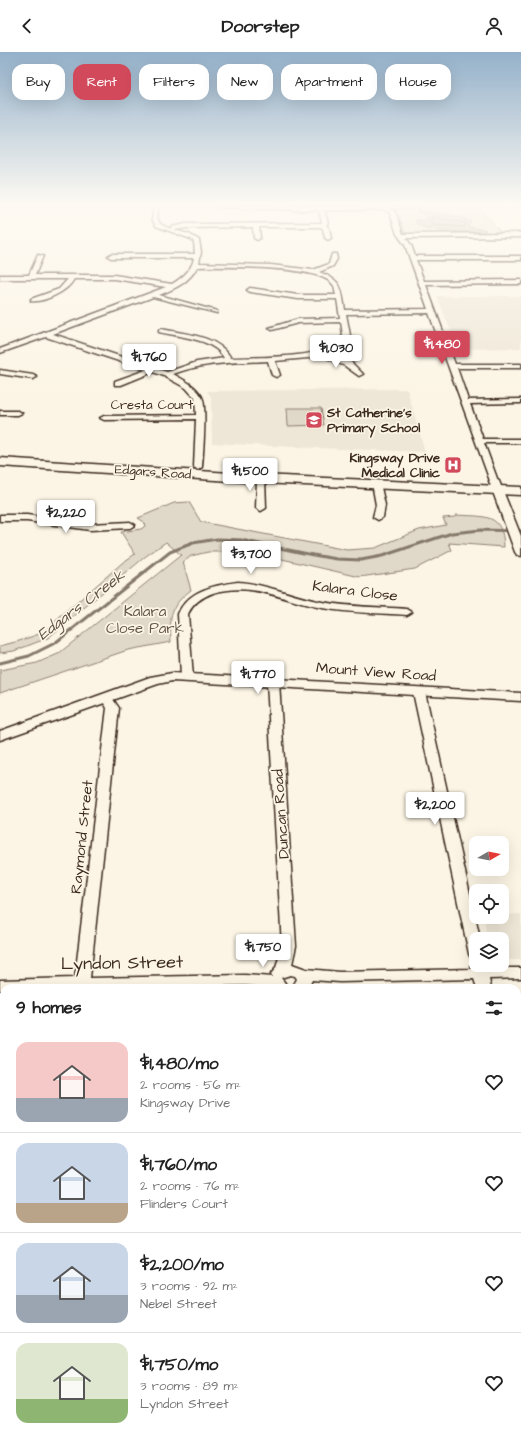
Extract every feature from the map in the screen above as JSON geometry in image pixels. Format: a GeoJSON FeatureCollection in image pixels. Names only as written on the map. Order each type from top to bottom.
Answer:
{"type":"FeatureCollection","features":[{"type":"Feature","properties":{"kind":"main road","name":"Edgars Road"},"geometry":{"type":"LineString","coordinates":[[0,454],[68,462],[261,478],[323,477],[496,485],[521,491]]}},
{"type":"Feature","properties":{"kind":"main road","name":"Edgars Road"},"geometry":{"type":"LineString","coordinates":[[0,462],[68,462],[198,467],[323,477],[376,483],[496,485],[521,483]]}},
{"type":"Feature","properties":{"kind":"street"},"geometry":{"type":"LineString","coordinates":[[31,277],[34,270]]}},
{"type":"Feature","properties":{"kind":"street"},"geometry":{"type":"LineString","coordinates":[[0,351],[153,295],[173,286],[188,276],[192,270]]}},
{"type":"Feature","properties":{"kind":"street"},"geometry":{"type":"LineString","coordinates":[[167,374],[193,365],[229,360],[293,358],[322,353],[336,347],[346,338],[347,332],[337,285],[327,276],[301,270]]}},
{"type":"Feature","properties":{"kind":"street"},"geometry":{"type":"LineString","coordinates":[[314,272],[319,270]]}},
{"type":"Feature","properties":{"kind":"street"},"geometry":{"type":"LineString","coordinates":[[417,270],[496,485],[512,524],[521,552]]}},
{"type":"Feature","properties":{"kind":"street"},"geometry":{"type":"LineString","coordinates":[[0,277],[125,278],[173,286]]}},
{"type":"Feature","properties":{"kind":"street"},"geometry":{"type":"LineString","coordinates":[[33,300],[64,289],[69,284],[72,277]]}},
{"type":"Feature","properties":{"kind":"street"},"geometry":{"type":"LineString","coordinates":[[422,283],[521,282]]}},
{"type":"Feature","properties":{"kind":"street"},"geometry":{"type":"LineString","coordinates":[[250,290],[298,297],[339,296]]}},
{"type":"Feature","properties":{"kind":"street"},"geometry":{"type":"LineString","coordinates":[[153,295],[215,312]]}},
{"type":"Feature","properties":{"kind":"street"},"geometry":{"type":"LineString","coordinates":[[343,312],[432,311]]}},
{"type":"Feature","properties":{"kind":"street"},"geometry":{"type":"LineString","coordinates":[[272,328],[298,321],[345,320]]}},
{"type":"Feature","properties":{"kind":"street"},"geometry":{"type":"LineString","coordinates":[[161,331],[215,344],[225,352],[229,360]]}},
{"type":"Feature","properties":{"kind":"street"},"geometry":{"type":"LineString","coordinates":[[45,334],[154,369],[189,386],[200,401],[198,467]]}},
{"type":"Feature","properties":{"kind":"street"},"geometry":{"type":"LineString","coordinates":[[322,353],[348,364],[359,374]]}},
{"type":"Feature","properties":{"kind":"street"},"geometry":{"type":"LineString","coordinates":[[271,359],[276,375]]}},
{"type":"Feature","properties":{"kind":"street"},"geometry":{"type":"LineString","coordinates":[[453,366],[521,366]]}},
{"type":"Feature","properties":{"kind":"street"},"geometry":{"type":"LineString","coordinates":[[118,383],[154,369]]}},
{"type":"Feature","properties":{"kind":"street"},"geometry":{"type":"LineString","coordinates":[[0,372],[33,377]]}},
{"type":"Feature","properties":{"kind":"street"},"geometry":{"type":"LineString","coordinates":[[466,402],[521,401]]}},
{"type":"Feature","properties":{"kind":"street"},"geometry":{"type":"LineString","coordinates":[[0,413],[18,413]]}},
{"type":"Feature","properties":{"kind":"street","name":"Cresta Court"},"geometry":{"type":"LineString","coordinates":[[104,418],[200,417]]}},
{"type":"Feature","properties":{"kind":"street"},"geometry":{"type":"LineString","coordinates":[[480,441],[521,441]]}},
{"type":"Feature","properties":{"kind":"street"},"geometry":{"type":"LineString","coordinates":[[261,478],[261,508]]}},
{"type":"Feature","properties":{"kind":"street"},"geometry":{"type":"LineString","coordinates":[[376,483],[380,506],[378,517]]}},
{"type":"Feature","properties":{"kind":"street"},"geometry":{"type":"LineString","coordinates":[[0,518],[27,518],[94,527],[130,525]]}},
{"type":"Feature","properties":{"kind":"street","name":"Kalara Close"},"geometry":{"type":"LineString","coordinates":[[187,677],[183,614],[185,608],[191,601],[211,590],[231,586],[252,586],[274,590],[320,605],[406,612]]}},
{"type":"Feature","properties":{"kind":"street","name":"Mount View Road"},"geometry":{"type":"LineString","coordinates":[[0,736],[154,680],[172,677],[419,692],[521,696]]}},
{"type":"Feature","properties":{"kind":"street","name":"Duncan Road"},"geometry":{"type":"LineString","coordinates":[[272,682],[289,946],[300,979]]}},
{"type":"Feature","properties":{"kind":"street"},"geometry":{"type":"LineString","coordinates":[[419,692],[471,932]]}},
{"type":"Feature","properties":{"kind":"street","name":"Raymond Street"},"geometry":{"type":"LineString","coordinates":[[82,983],[113,708],[106,697]]}},
{"type":"Feature","properties":{"kind":"street","name":"Duncan Road"},"geometry":{"type":"LineString","coordinates":[[281,982],[289,946]]}},
{"type":"Feature","properties":{"kind":"street","name":"Lyndon Street"},"geometry":{"type":"LineString","coordinates":[[41,984],[245,980],[281,982],[290,969],[300,979]]}},
{"type":"Feature","properties":{"kind":"street"},"geometry":{"type":"LineString","coordinates":[[300,979],[521,974]]}},
{"type":"Feature","properties":{"kind":"shaded area"},"geometry":{"type":"Polygon","coordinates":[[[437,296],[521,296],[521,348],[458,349],[437,296]]]}},
{"type":"Feature","properties":{"kind":"shaded area","name":"St Catherine's Primary School"},"geometry":{"type":"Polygon","coordinates":[[[407,389],[425,452],[212,443],[211,397],[207,391],[407,389]]]}},
{"type":"Feature","properties":{"kind":"shaded area"},"geometry":{"type":"Polygon","coordinates":[[[521,914],[521,960],[509,960],[509,932],[486,932],[485,924],[509,924],[509,915],[521,914]]]}},
{"type":"Feature","properties":{"kind":"green space"},"geometry":{"type":"Polygon","coordinates":[[[287,408],[321,408],[324,425],[288,426],[287,408]]]}},
{"type":"Feature","properties":{"kind":"green space","name":"Kalara Close Park"},"geometry":{"type":"Polygon","coordinates":[[[189,502],[201,522],[347,550],[375,548],[419,530],[446,525],[443,518],[455,517],[456,515],[483,517],[496,522],[503,536],[504,547],[449,543],[452,550],[415,569],[360,577],[282,559],[243,552],[208,552],[191,556],[183,562],[191,590],[178,602],[172,612],[171,642],[128,650],[0,693],[0,670],[37,663],[58,654],[181,555],[166,542],[146,556],[48,638],[14,651],[0,653],[0,646],[42,633],[122,563],[135,554],[121,532],[141,529],[145,526],[144,522],[138,518],[174,503],[189,502]]]}},
{"type":"Feature","properties":{"kind":"waterway","name":"Edgars Creek"},"geometry":{"type":"LineString","coordinates":[[0,663],[29,656],[55,643],[170,552],[193,543],[217,539],[241,540],[313,555],[337,559],[361,560],[382,556],[452,533],[481,530],[521,531]]}},
{"type":"Feature","properties":{"kind":"place","name":"St Catherine's Primary School"},"geometry":{"type":"Point","coordinates":[314,420]}},
{"type":"Feature","properties":{"kind":"place","name":"Kingsway Drive Medical Clinic"},"geometry":{"type":"Point","coordinates":[453,465]}}]}
